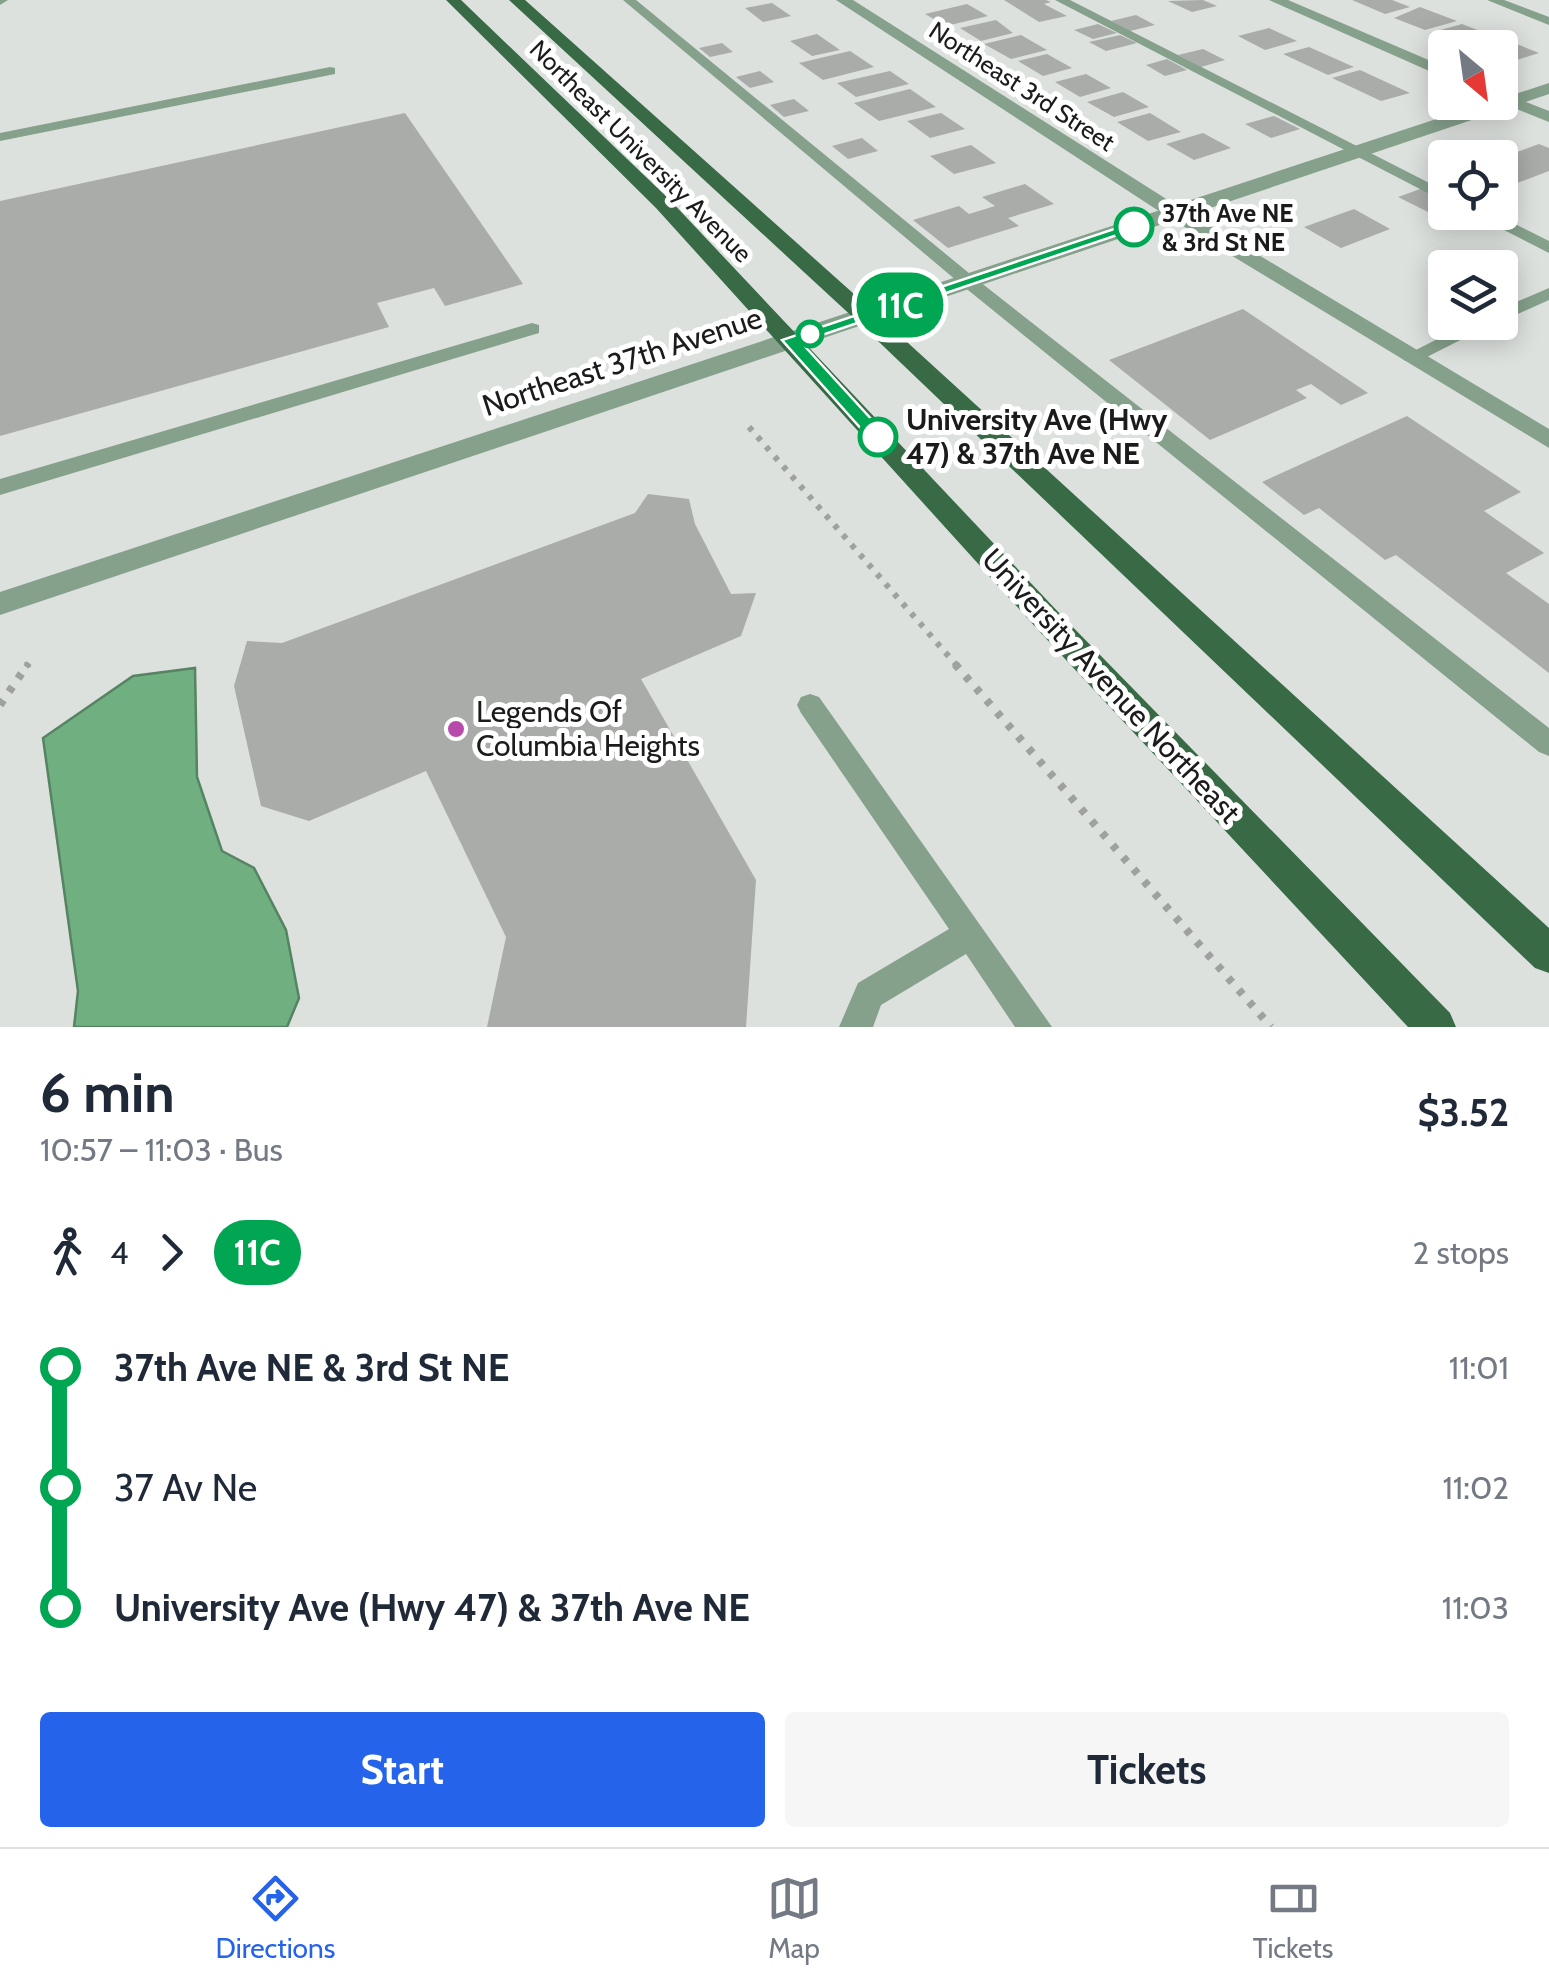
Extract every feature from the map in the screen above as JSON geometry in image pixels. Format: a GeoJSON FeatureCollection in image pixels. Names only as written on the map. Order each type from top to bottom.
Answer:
{"type":"FeatureCollection","features":[{"type":"Feature","properties":{"kind":"main road","name":"Northeast University Avenue"},"geometry":{"type":"LineString","coordinates":[[454,0],[664,204],[790,340]]}},
{"type":"Feature","properties":{"kind":"main road","name":"Northeast University Avenue"},"geometry":{"type":"LineString","coordinates":[[516,0],[865,316]]}},
{"type":"Feature","properties":{"kind":"main road"},"geometry":{"type":"LineString","coordinates":[[865,316],[1549,954]]}},
{"type":"Feature","properties":{"kind":"main road","name":"University Avenue Northeast"},"geometry":{"type":"LineString","coordinates":[[790,340],[1050,623],[1436,1027]]}},
{"type":"Feature","properties":{"kind":"street","name":"Northeast 3rd Street"},"geometry":{"type":"LineString","coordinates":[[843,0],[1175,213],[1549,440]]}},
{"type":"Feature","properties":{"kind":"street"},"geometry":{"type":"LineString","coordinates":[[1276,0],[1428,66]]}},
{"type":"Feature","properties":{"kind":"street","name":"Northeast 37th Avenue"},"geometry":{"type":"LineString","coordinates":[[1518,96],[1549,88]]}},
{"type":"Feature","properties":{"kind":"street"},"geometry":{"type":"LineString","coordinates":[[1518,104],[1549,117]]}},
{"type":"Feature","properties":{"kind":"street","name":"Northeast 37th Avenue"},"geometry":{"type":"LineString","coordinates":[[0,604],[1447,120]]}},
{"type":"Feature","properties":{"kind":"lane"},"geometry":{"type":"LineString","coordinates":[[629,0],[969,282],[1549,744]]}},
{"type":"Feature","properties":{"kind":"lane"},"geometry":{"type":"LineString","coordinates":[[1061,0],[1428,189]]}},
{"type":"Feature","properties":{"kind":"lane"},"geometry":{"type":"LineString","coordinates":[[1493,0],[1549,21]]}},
{"type":"Feature","properties":{"kind":"lane"},"geometry":{"type":"LineString","coordinates":[[0,137],[330,71]]}},
{"type":"Feature","properties":{"kind":"lane"},"geometry":{"type":"LineString","coordinates":[[1513,230],[1549,248]]}},
{"type":"Feature","properties":{"kind":"lane"},"geometry":{"type":"LineString","coordinates":[[1518,308],[1549,293]]}},
{"type":"Feature","properties":{"kind":"lane"},"geometry":{"type":"LineString","coordinates":[[0,487],[532,329]]}},
{"type":"Feature","properties":{"kind":"lane"},"geometry":{"type":"LineString","coordinates":[[1412,357],[1448,340]]}},
{"type":"Feature","properties":{"kind":"lane"},"geometry":{"type":"LineString","coordinates":[[810,705],[1036,1027]]}},
{"type":"Feature","properties":{"kind":"lane"},"geometry":{"type":"LineString","coordinates":[[856,1027],[869,994],[970,934]]}},
{"type":"Feature","properties":{"kind":"path"},"geometry":{"type":"LineString","coordinates":[[749,427],[1271,1027]]}},
{"type":"Feature","properties":{"kind":"path"},"geometry":{"type":"LineString","coordinates":[[0,705],[32,659]]}},
{"type":"Feature","properties":{"kind":"shaded area"},"geometry":{"type":"Polygon","coordinates":[[[195,668],[197,777],[222,851],[254,868],[286,930],[299,998],[287,1027],[74,1027],[78,991],[43,738],[133,676],[195,668]]]}},
{"type":"Feature","properties":{"kind":"building"},"geometry":{"type":"Polygon","coordinates":[[[1004,0],[1046,0],[1051,2],[1044,4],[1067,16],[1039,22],[1004,0]]]}},
{"type":"Feature","properties":{"kind":"building"},"geometry":{"type":"Polygon","coordinates":[[[1203,0],[1217,6],[1192,12],[1168,1],[1203,0]]]}},
{"type":"Feature","properties":{"kind":"building"},"geometry":{"type":"Polygon","coordinates":[[[1352,0],[1392,0],[1410,7],[1385,14],[1352,0]]]}},
{"type":"Feature","properties":{"kind":"building"},"geometry":{"type":"Polygon","coordinates":[[[772,3],[791,16],[763,22],[745,8],[772,3]]]}},
{"type":"Feature","properties":{"kind":"building"},"geometry":{"type":"Polygon","coordinates":[[[967,4],[988,16],[946,26],[925,14],[967,4]]]}},
{"type":"Feature","properties":{"kind":"building"},"geometry":{"type":"Polygon","coordinates":[[[1420,7],[1457,21],[1425,30],[1394,18],[1420,7]]]}},
{"type":"Feature","properties":{"kind":"building"},"geometry":{"type":"Polygon","coordinates":[[[1136,15],[1155,25],[1130,31],[1111,21],[1136,15]]]}},
{"type":"Feature","properties":{"kind":"building"},"geometry":{"type":"Polygon","coordinates":[[[996,20],[1013,33],[981,41],[960,28],[996,20]]]}},
{"type":"Feature","properties":{"kind":"building"},"geometry":{"type":"Polygon","coordinates":[[[1098,24],[1117,33],[1093,39],[1074,30],[1098,24]]]}},
{"type":"Feature","properties":{"kind":"building"},"geometry":{"type":"Polygon","coordinates":[[[1462,24],[1477,30],[1441,30],[1462,24]]]}},
{"type":"Feature","properties":{"kind":"building"},"geometry":{"type":"Polygon","coordinates":[[[1269,28],[1297,41],[1265,50],[1238,36],[1269,28]]]}},
{"type":"Feature","properties":{"kind":"building"},"geometry":{"type":"Polygon","coordinates":[[[817,34],[840,50],[812,56],[790,41],[817,34]]]}},
{"type":"Feature","properties":{"kind":"building"},"geometry":{"type":"Polygon","coordinates":[[[1021,35],[1047,50],[1011,59],[984,44],[1021,35]]]}},
{"type":"Feature","properties":{"kind":"building"},"geometry":{"type":"Polygon","coordinates":[[[1120,35],[1137,43],[1106,51],[1089,42],[1120,35]]]}},
{"type":"Feature","properties":{"kind":"building"},"geometry":{"type":"Polygon","coordinates":[[[722,43],[733,52],[710,57],[699,48],[722,43]]]}},
{"type":"Feature","properties":{"kind":"building"},"geometry":{"type":"Polygon","coordinates":[[[1518,44],[1539,53],[1518,60],[1518,44]]]}},
{"type":"Feature","properties":{"kind":"building"},"geometry":{"type":"Polygon","coordinates":[[[1309,47],[1354,67],[1328,75],[1283,54],[1309,47]]]}},
{"type":"Feature","properties":{"kind":"building"},"geometry":{"type":"Polygon","coordinates":[[[1203,49],[1225,60],[1201,67],[1178,55],[1203,49]]]}},
{"type":"Feature","properties":{"kind":"building"},"geometry":{"type":"Polygon","coordinates":[[[850,51],[874,67],[823,80],[799,63],[850,51]]]}},
{"type":"Feature","properties":{"kind":"building"},"geometry":{"type":"Polygon","coordinates":[[[1047,54],[1072,68],[1043,76],[1018,61],[1047,54]]]}},
{"type":"Feature","properties":{"kind":"building"},"geometry":{"type":"Polygon","coordinates":[[[1167,59],[1187,70],[1165,76],[1146,65],[1167,59]]]}},
{"type":"Feature","properties":{"kind":"building"},"geometry":{"type":"Polygon","coordinates":[[[1360,70],[1410,93],[1381,101],[1332,78],[1360,70]]]}},
{"type":"Feature","properties":{"kind":"building"},"geometry":{"type":"Polygon","coordinates":[[[760,71],[774,82],[750,88],[736,77],[760,71]]]}},
{"type":"Feature","properties":{"kind":"building"},"geometry":{"type":"Polygon","coordinates":[[[890,71],[909,84],[856,97],[837,83],[890,71]]]}},
{"type":"Feature","properties":{"kind":"building"},"geometry":{"type":"Polygon","coordinates":[[[1086,74],[1111,88],[1080,97],[1055,82],[1086,74]]]}},
{"type":"Feature","properties":{"kind":"building"},"geometry":{"type":"Polygon","coordinates":[[[910,89],[936,107],[879,121],[854,103],[910,89]]]}},
{"type":"Feature","properties":{"kind":"building"},"geometry":{"type":"Polygon","coordinates":[[[1123,92],[1149,107],[1114,117],[1087,102],[1123,92]]]}},
{"type":"Feature","properties":{"kind":"building"},"geometry":{"type":"Polygon","coordinates":[[[794,99],[809,111],[784,117],[770,105],[794,99]]]}},
{"type":"Feature","properties":{"kind":"building"},"geometry":{"type":"Polygon","coordinates":[[[405,113],[523,284],[445,306],[434,288],[377,303],[389,327],[0,436],[0,201],[405,113]]]}},
{"type":"Feature","properties":{"kind":"building"},"geometry":{"type":"Polygon","coordinates":[[[941,113],[965,129],[930,138],[907,121],[941,113]]]}},
{"type":"Feature","properties":{"kind":"building"},"geometry":{"type":"Polygon","coordinates":[[[1150,113],[1181,132],[1148,141],[1117,122],[1150,113]]]}},
{"type":"Feature","properties":{"kind":"building"},"geometry":{"type":"Polygon","coordinates":[[[1274,116],[1300,129],[1271,138],[1245,124],[1274,116]]]}},
{"type":"Feature","properties":{"kind":"building"},"geometry":{"type":"Polygon","coordinates":[[[1203,133],[1231,148],[1194,160],[1166,144],[1203,133]]]}},
{"type":"Feature","properties":{"kind":"building"},"geometry":{"type":"Polygon","coordinates":[[[862,138],[878,151],[848,159],[832,146],[862,138]]]}},
{"type":"Feature","properties":{"kind":"building"},"geometry":{"type":"Polygon","coordinates":[[[1539,144],[1549,148],[1549,171],[1518,183],[1518,152],[1539,144]]]}},
{"type":"Feature","properties":{"kind":"building"},"geometry":{"type":"Polygon","coordinates":[[[971,145],[996,163],[954,174],[930,156],[971,145]]]}},
{"type":"Feature","properties":{"kind":"building"},"geometry":{"type":"Polygon","coordinates":[[[1025,184],[1054,204],[1008,218],[1019,226],[948,248],[913,220],[959,206],[969,214],[995,206],[982,197],[1025,184]]]}},
{"type":"Feature","properties":{"kind":"building"},"geometry":{"type":"Polygon","coordinates":[[[1423,188],[1428,190],[1428,212],[1398,197],[1423,188]]]}},
{"type":"Feature","properties":{"kind":"building"},"geometry":{"type":"Polygon","coordinates":[[[1354,209],[1390,229],[1341,248],[1304,227],[1354,209]]]}},
{"type":"Feature","properties":{"kind":"building"},"geometry":{"type":"Polygon","coordinates":[[[1243,309],[1368,393],[1341,405],[1311,384],[1296,390],[1307,398],[1210,440],[1109,360],[1243,309]]]}},
{"type":"Feature","properties":{"kind":"building"},"geometry":{"type":"Polygon","coordinates":[[[1407,416],[1521,492],[1484,511],[1544,553],[1506,573],[1549,604],[1549,673],[1396,555],[1385,560],[1319,508],[1304,515],[1262,482],[1407,416]]]}},
{"type":"Feature","properties":{"kind":"building","name":"Legends Of Columbia Heights"},"geometry":{"type":"Polygon","coordinates":[[[648,494],[689,499],[695,524],[731,594],[756,593],[741,636],[641,679],[756,880],[746,1027],[487,1027],[506,937],[426,771],[309,821],[261,806],[234,686],[247,641],[282,643],[635,513],[648,494]]]}},
{"type":"Feature","properties":{"kind":"bus line","name":"11C"},"geometry":{"type":"LineString","coordinates":[[878,437],[790,340],[1134,227]]}},
{"type":"Feature","properties":{"kind":"place","name":"37th Ave NE & 3rd St NE"},"geometry":{"type":"Point","coordinates":[1134,227]}},
{"type":"Feature","properties":{"kind":"place","name":"University Ave (Hwy 47) & 37th Ave NE"},"geometry":{"type":"Point","coordinates":[878,437]}},
{"type":"Feature","properties":{"kind":"place","name":"Legends Of Columbia Heights"},"geometry":{"type":"Point","coordinates":[456,729]}}]}
